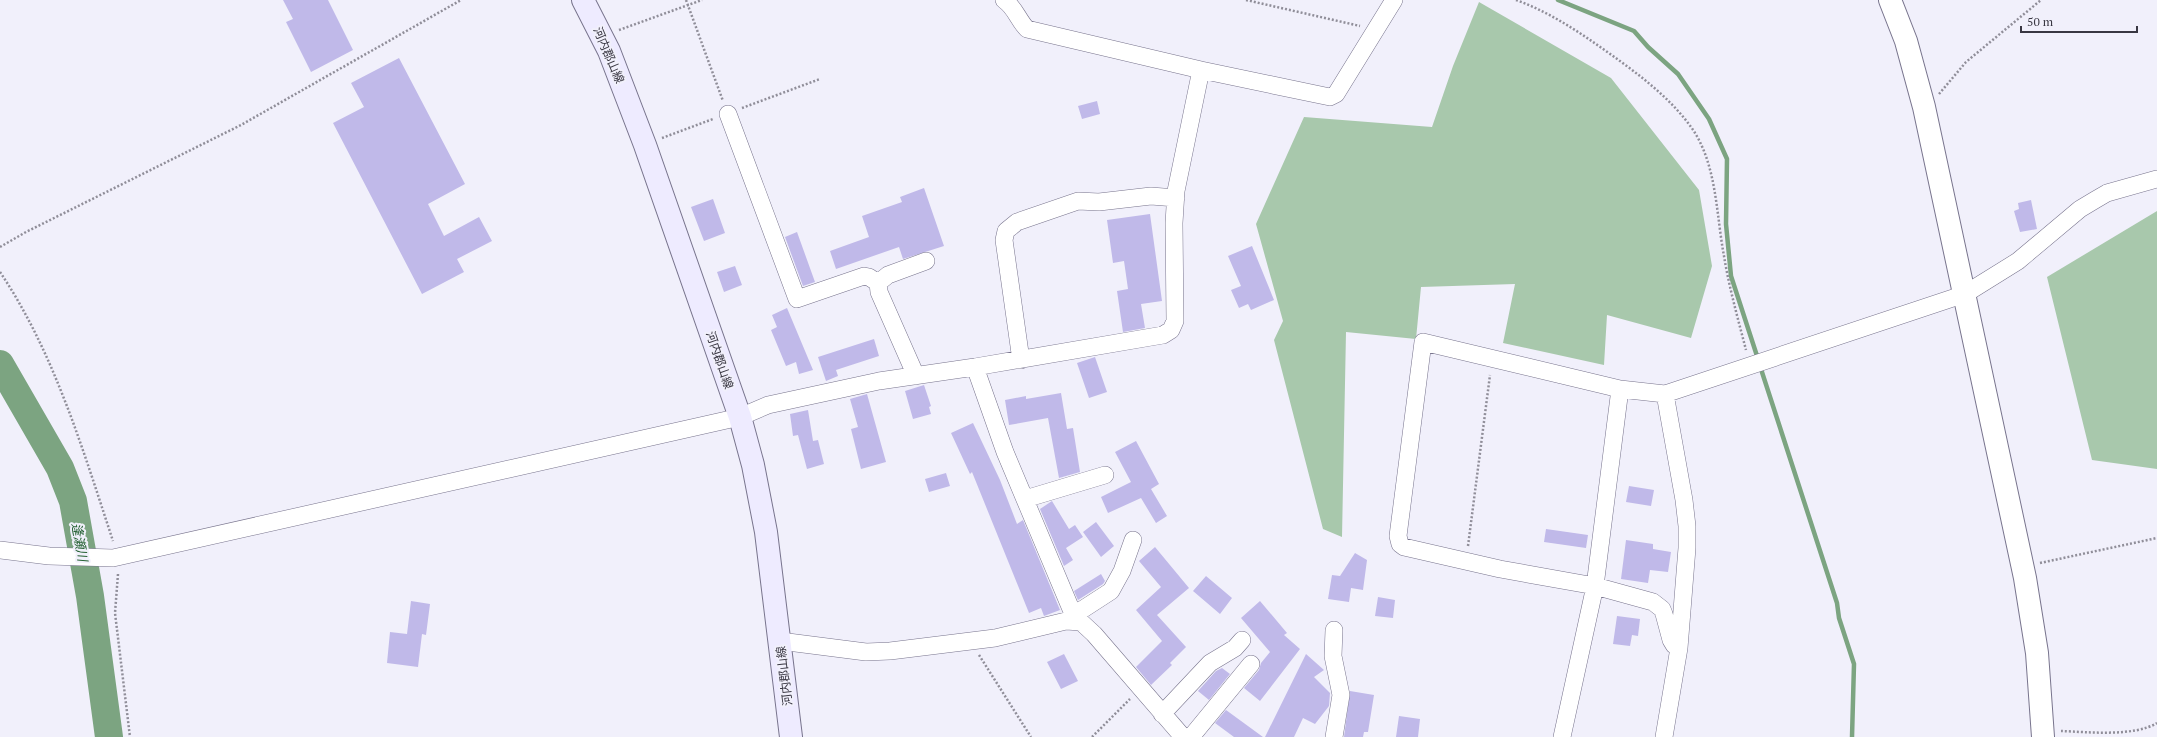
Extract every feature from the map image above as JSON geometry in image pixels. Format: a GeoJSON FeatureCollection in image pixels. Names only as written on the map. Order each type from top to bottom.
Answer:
{"type":"FeatureCollection","features":[{"type":"Feature","properties":{"kind":"main road","name":"河内郡山線"},"geometry":{"type":"LineString","coordinates":[[583,0],[602,36],[645,145],[740,417],[753,466],[766,532],[791,737]]}},
{"type":"Feature","properties":{"kind":"street"},"geometry":{"type":"LineString","coordinates":[[1004,0],[1014,8],[1019,21],[1027,29],[1201,70],[1330,97],[1336,94],[1394,0]]}},
{"type":"Feature","properties":{"kind":"street"},"geometry":{"type":"LineString","coordinates":[[1890,0],[1906,41],[1924,107],[2022,567],[2037,653],[2043,734]]}},
{"type":"Feature","properties":{"kind":"street"},"geometry":{"type":"LineString","coordinates":[[0,550],[49,556],[116,557],[740,417],[768,405],[879,381],[1021,360],[1163,335],[1171,330],[1175,321],[1174,223],[1176,198],[1201,70]]}},
{"type":"Feature","properties":{"kind":"street"},"geometry":{"type":"LineString","coordinates":[[728,114],[797,299],[864,276],[869,277],[878,284],[879,292],[916,376]]}},
{"type":"Feature","properties":{"kind":"street"},"geometry":{"type":"LineString","coordinates":[[1678,648],[1674,645],[1664,614],[1659,606],[1653,602],[1595,586],[1466,561],[1404,547],[1398,541],[1423,342],[1620,389],[1665,394],[1965,294],[2018,261],[2080,209],[2095,200],[2107,193],[2157,179]]}},
{"type":"Feature","properties":{"kind":"street"},"geometry":{"type":"LineString","coordinates":[[1021,360],[1004,240],[1009,227],[1017,222],[1078,201],[1099,202],[1152,196],[1176,198]]}},
{"type":"Feature","properties":{"kind":"street"},"geometry":{"type":"LineString","coordinates":[[878,284],[888,275],[926,261]]}},
{"type":"Feature","properties":{"kind":"street"},"geometry":{"type":"LineString","coordinates":[[975,367],[1005,452],[1075,618],[1089,629],[1183,737]]}},
{"type":"Feature","properties":{"kind":"street"},"geometry":{"type":"LineString","coordinates":[[1562,737],[1595,586],[1620,389]]}},
{"type":"Feature","properties":{"kind":"street"},"geometry":{"type":"LineString","coordinates":[[1664,737],[1678,648],[1687,564],[1687,526],[1665,394]]}},
{"type":"Feature","properties":{"kind":"street"},"geometry":{"type":"LineString","coordinates":[[1025,499],[1105,475]]}},
{"type":"Feature","properties":{"kind":"street"},"geometry":{"type":"LineString","coordinates":[[780,641],[866,652],[973,642],[1075,618],[1111,591],[1122,572],[1133,540]]}},
{"type":"Feature","properties":{"kind":"street"},"geometry":{"type":"LineString","coordinates":[[1334,630],[1332,656],[1341,695],[1334,737]]}},
{"type":"Feature","properties":{"kind":"street"},"geometry":{"type":"LineString","coordinates":[[1162,714],[1210,663],[1236,648],[1242,640]]}},
{"type":"Feature","properties":{"kind":"street"},"geometry":{"type":"LineString","coordinates":[[1192,737],[1251,664]]}},
{"type":"Feature","properties":{"kind":"path"},"geometry":{"type":"LineString","coordinates":[[0,247],[26,232],[241,126],[461,0]]}},
{"type":"Feature","properties":{"kind":"path"},"geometry":{"type":"LineString","coordinates":[[686,0],[728,114]]}},
{"type":"Feature","properties":{"kind":"path"},"geometry":{"type":"LineString","coordinates":[[602,36],[702,0]]}},
{"type":"Feature","properties":{"kind":"path"},"geometry":{"type":"LineString","coordinates":[[1246,0],[1376,30]]}},
{"type":"Feature","properties":{"kind":"path"},"geometry":{"type":"LineString","coordinates":[[1516,0],[1534,6],[1569,25],[1623,63],[1672,104],[1692,128],[1706,160],[1713,182],[1728,281],[1751,366]]}},
{"type":"Feature","properties":{"kind":"path"},"geometry":{"type":"LineString","coordinates":[[1924,107],[1935,100],[1966,62],[2041,0]]}},
{"type":"Feature","properties":{"kind":"path"},"geometry":{"type":"LineString","coordinates":[[0,272],[21,304],[57,383],[116,557],[115,613],[130,737]]}},
{"type":"Feature","properties":{"kind":"path"},"geometry":{"type":"LineString","coordinates":[[1466,561],[1492,359]]}},
{"type":"Feature","properties":{"kind":"path"},"geometry":{"type":"LineString","coordinates":[[2022,567],[2157,538]]}},
{"type":"Feature","properties":{"kind":"path"},"geometry":{"type":"LineString","coordinates":[[973,642],[979,655],[1032,737]]}},
{"type":"Feature","properties":{"kind":"path"},"geometry":{"type":"LineString","coordinates":[[1092,737],[1140,688]]}},
{"type":"Feature","properties":{"kind":"path"},"geometry":{"type":"LineString","coordinates":[[2043,734],[2118,733],[2148,727],[2157,723]]}},
{"type":"Feature","properties":{"kind":"green space"},"geometry":{"type":"Polygon","coordinates":[[[1479,2],[1611,78],[1699,190],[1712,266],[1691,338],[1607,315],[1604,365],[1503,343],[1515,284],[1421,287],[1416,339],[1346,332],[1342,537],[1323,529],[1274,340],[1283,321],[1256,224],[1304,117],[1432,127],[1453,66],[1479,2]]]}},
{"type":"Feature","properties":{"kind":"green space"},"geometry":{"type":"Polygon","coordinates":[[[2157,211],[2157,469],[2092,460],[2047,277],[2157,211]]]}},
{"type":"Feature","properties":{"kind":"building"},"geometry":{"type":"Polygon","coordinates":[[[283,0],[328,0],[353,50],[311,72],[286,22],[293,19],[283,0]]]}},
{"type":"Feature","properties":{"kind":"building"},"geometry":{"type":"Polygon","coordinates":[[[399,58],[465,184],[428,204],[444,236],[479,217],[492,241],[457,259],[464,272],[422,294],[333,123],[364,107],[351,83],[399,58]]]}},
{"type":"Feature","properties":{"kind":"building"},"geometry":{"type":"Polygon","coordinates":[[[1097,101],[1100,114],[1082,119],[1078,106],[1097,101]]]}},
{"type":"Feature","properties":{"kind":"building"},"geometry":{"type":"Polygon","coordinates":[[[924,188],[944,246],[903,259],[899,247],[836,269],[830,251],[869,237],[862,216],[902,202],[900,197],[924,188]]]}},
{"type":"Feature","properties":{"kind":"building"},"geometry":{"type":"Polygon","coordinates":[[[713,199],[725,233],[704,241],[691,207],[713,199]]]}},
{"type":"Feature","properties":{"kind":"building"},"geometry":{"type":"Polygon","coordinates":[[[2031,200],[2037,229],[2020,232],[2014,211],[2019,209],[2018,203],[2031,200]]]}},
{"type":"Feature","properties":{"kind":"building"},"geometry":{"type":"Polygon","coordinates":[[[1150,214],[1162,301],[1141,304],[1145,328],[1123,332],[1117,291],[1128,289],[1124,261],[1113,263],[1107,220],[1150,214]]]}},
{"type":"Feature","properties":{"kind":"building"},"geometry":{"type":"Polygon","coordinates":[[[797,232],[815,282],[803,286],[785,237],[797,232]]]}},
{"type":"Feature","properties":{"kind":"building"},"geometry":{"type":"Polygon","coordinates":[[[1252,246],[1274,300],[1251,310],[1248,304],[1239,308],[1231,290],[1241,286],[1228,256],[1252,246]]]}},
{"type":"Feature","properties":{"kind":"building"},"geometry":{"type":"Polygon","coordinates":[[[735,266],[742,285],[724,292],[717,272],[735,266]]]}},
{"type":"Feature","properties":{"kind":"building"},"geometry":{"type":"Polygon","coordinates":[[[787,308],[813,370],[799,374],[796,362],[786,366],[771,330],[777,327],[772,315],[787,308]]]}},
{"type":"Feature","properties":{"kind":"building"},"geometry":{"type":"Polygon","coordinates":[[[874,339],[879,356],[836,370],[838,376],[826,381],[818,357],[874,339]]]}},
{"type":"Feature","properties":{"kind":"building"},"geometry":{"type":"Polygon","coordinates":[[[1095,357],[1107,392],[1089,398],[1077,363],[1095,357]]]}},
{"type":"Feature","properties":{"kind":"building"},"geometry":{"type":"Polygon","coordinates":[[[924,385],[931,406],[929,407],[931,414],[913,419],[905,391],[924,385]]]}},
{"type":"Feature","properties":{"kind":"building"},"geometry":{"type":"Polygon","coordinates":[[[1061,393],[1067,429],[1073,428],[1080,472],[1059,478],[1048,418],[1009,425],[1005,400],[1026,396],[1026,399],[1061,393]]]}},
{"type":"Feature","properties":{"kind":"building"},"geometry":{"type":"Polygon","coordinates":[[[867,394],[886,462],[861,469],[851,429],[858,427],[850,399],[867,394]]]}},
{"type":"Feature","properties":{"kind":"building"},"geometry":{"type":"Polygon","coordinates":[[[808,410],[813,441],[818,440],[824,464],[807,469],[798,435],[793,436],[790,414],[808,410]]]}},
{"type":"Feature","properties":{"kind":"building"},"geometry":{"type":"Polygon","coordinates":[[[973,423],[1000,480],[1017,524],[1023,520],[1060,610],[1044,616],[1041,608],[1029,613],[972,472],[970,474],[951,433],[973,423]]]}},
{"type":"Feature","properties":{"kind":"building"},"geometry":{"type":"Polygon","coordinates":[[[1136,441],[1159,484],[1151,489],[1167,516],[1156,523],[1141,498],[1108,513],[1101,497],[1131,482],[1115,452],[1136,441]]]}},
{"type":"Feature","properties":{"kind":"building"},"geometry":{"type":"Polygon","coordinates":[[[946,473],[950,486],[929,492],[925,479],[946,473]]]}},
{"type":"Feature","properties":{"kind":"building"},"geometry":{"type":"Polygon","coordinates":[[[1629,486],[1654,490],[1651,506],[1626,502],[1629,486]]]}},
{"type":"Feature","properties":{"kind":"building"},"geometry":{"type":"Polygon","coordinates":[[[1052,501],[1069,529],[1075,525],[1083,537],[1066,548],[1073,560],[1064,566],[1040,509],[1052,501]]]}},
{"type":"Feature","properties":{"kind":"building"},"geometry":{"type":"Polygon","coordinates":[[[1096,522],[1114,546],[1101,557],[1083,532],[1096,522]]]}},
{"type":"Feature","properties":{"kind":"building"},"geometry":{"type":"Polygon","coordinates":[[[1546,529],[1588,535],[1586,548],[1544,542],[1546,529]]]}},
{"type":"Feature","properties":{"kind":"building"},"geometry":{"type":"Polygon","coordinates":[[[1626,540],[1653,544],[1653,549],[1671,552],[1668,572],[1650,570],[1648,583],[1621,579],[1626,540]]]}},
{"type":"Feature","properties":{"kind":"building"},"geometry":{"type":"Polygon","coordinates":[[[1155,547],[1189,588],[1157,615],[1186,647],[1170,663],[1172,665],[1151,685],[1136,667],[1162,641],[1136,610],[1161,587],[1139,561],[1155,547]]]}},
{"type":"Feature","properties":{"kind":"building"},"geometry":{"type":"Polygon","coordinates":[[[1355,553],[1367,560],[1363,590],[1351,588],[1349,602],[1328,599],[1332,575],[1340,576],[1355,553]]]}},
{"type":"Feature","properties":{"kind":"building"},"geometry":{"type":"Polygon","coordinates":[[[1101,574],[1105,581],[1103,584],[1078,600],[1074,591],[1101,574]]]}},
{"type":"Feature","properties":{"kind":"building"},"geometry":{"type":"Polygon","coordinates":[[[1206,576],[1232,598],[1220,614],[1193,591],[1206,576]]]}},
{"type":"Feature","properties":{"kind":"building"},"geometry":{"type":"Polygon","coordinates":[[[1378,597],[1395,600],[1393,618],[1375,616],[1378,597]]]}},
{"type":"Feature","properties":{"kind":"building"},"geometry":{"type":"Polygon","coordinates":[[[411,601],[430,604],[426,635],[422,634],[418,667],[387,663],[390,632],[407,634],[411,601]]]}},
{"type":"Feature","properties":{"kind":"building"},"geometry":{"type":"Polygon","coordinates":[[[1260,601],[1287,633],[1284,635],[1300,649],[1260,701],[1244,688],[1259,670],[1261,663],[1270,652],[1241,618],[1260,601]]]}},
{"type":"Feature","properties":{"kind":"building"},"geometry":{"type":"Polygon","coordinates":[[[1617,616],[1640,619],[1638,636],[1632,635],[1630,646],[1613,644],[1617,616]]]}},
{"type":"Feature","properties":{"kind":"building"},"geometry":{"type":"Polygon","coordinates":[[[1064,654],[1078,681],[1061,689],[1047,662],[1064,654]]]}},
{"type":"Feature","properties":{"kind":"building"},"geometry":{"type":"Polygon","coordinates":[[[1306,654],[1324,670],[1314,677],[1330,693],[1329,706],[1315,724],[1303,718],[1294,737],[1265,737],[1306,654]]]}},
{"type":"Feature","properties":{"kind":"building"},"geometry":{"type":"Polygon","coordinates":[[[1222,668],[1230,674],[1209,700],[1198,691],[1216,671],[1222,668]]]}},
{"type":"Feature","properties":{"kind":"building"},"geometry":{"type":"Polygon","coordinates":[[[1350,691],[1374,695],[1368,732],[1364,732],[1363,737],[1344,737],[1350,691]]]}},
{"type":"Feature","properties":{"kind":"building"},"geometry":{"type":"Polygon","coordinates":[[[1226,710],[1263,737],[1234,737],[1215,723],[1226,710]]]}},
{"type":"Feature","properties":{"kind":"building"},"geometry":{"type":"Polygon","coordinates":[[[1399,716],[1420,719],[1418,737],[1396,737],[1399,716]]]}},
{"type":"Feature","properties":{"kind":"waterway"},"geometry":{"type":"LineString","coordinates":[[1558,0],[1634,31],[1648,47],[1678,74],[1709,119],[1727,159],[1726,224],[1731,276],[1758,359]]}},
{"type":"Feature","properties":{"kind":"waterway","name":"逢瀬川"},"geometry":{"type":"LineString","coordinates":[[0,364],[60,468],[73,501],[90,596],[109,737]]}},
{"type":"Feature","properties":{"kind":"waterway"},"geometry":{"type":"LineString","coordinates":[[1760,366],[1837,603],[1839,618],[1854,664],[1852,737]]}}]}
